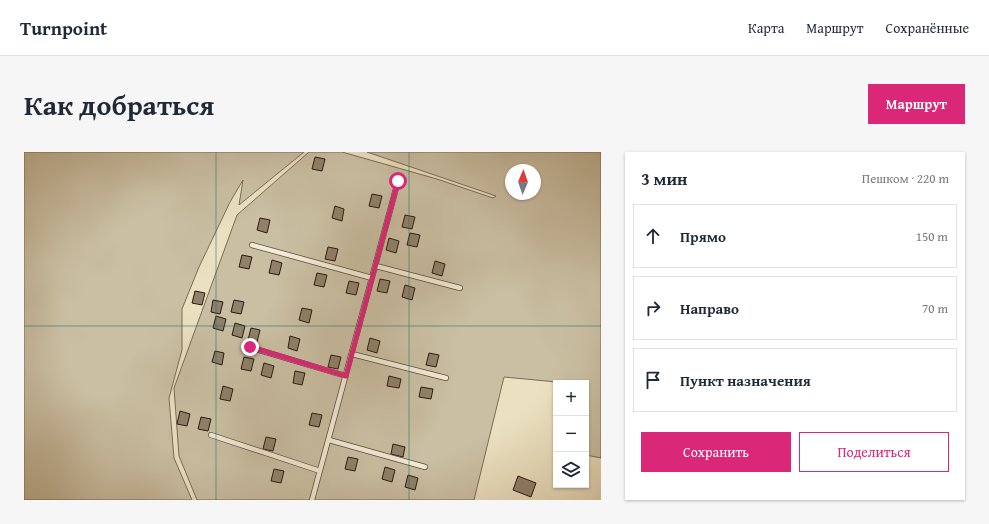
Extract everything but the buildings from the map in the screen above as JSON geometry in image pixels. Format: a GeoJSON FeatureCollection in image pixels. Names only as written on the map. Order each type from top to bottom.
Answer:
{"type":"FeatureCollection","features":[{"type":"Feature","properties":{"kind":"lane"},"geometry":{"type":"LineString","coordinates":[[312,500],[398,181]]}},
{"type":"Feature","properties":{"kind":"lane"},"geometry":{"type":"LineString","coordinates":[[252,245],[372,278]]}},
{"type":"Feature","properties":{"kind":"lane"},"geometry":{"type":"LineString","coordinates":[[376,266],[460,288]]}},
{"type":"Feature","properties":{"kind":"lane"},"geometry":{"type":"LineString","coordinates":[[250,347],[346,376]]}},
{"type":"Feature","properties":{"kind":"lane"},"geometry":{"type":"LineString","coordinates":[[352,354],[446,378]]}},
{"type":"Feature","properties":{"kind":"lane"},"geometry":{"type":"LineString","coordinates":[[211,435],[320,471]]}},
{"type":"Feature","properties":{"kind":"lane"},"geometry":{"type":"LineString","coordinates":[[329,440],[425,467]]}},
{"type":"Feature","properties":{"kind":"shaded area"},"geometry":{"type":"Polygon","coordinates":[[[24,152],[304,152],[239,205],[243,180],[230,202],[199,267],[182,309],[182,350],[169,398],[174,458],[192,500],[24,500],[24,152]]]}},
{"type":"Feature","properties":{"kind":"shaded area"},"geometry":{"type":"Polygon","coordinates":[[[309,152],[342,152],[437,179],[493,198],[496,196],[367,152],[601,152],[601,458],[589,456],[589,380],[553,380],[553,382],[504,377],[474,500],[197,500],[179,456],[174,388],[237,215],[309,152]]]}},
{"type":"Feature","properties":{"kind":"route"},"geometry":{"type":"LineString","coordinates":[[250,347],[346,376],[398,181]]}}]}
